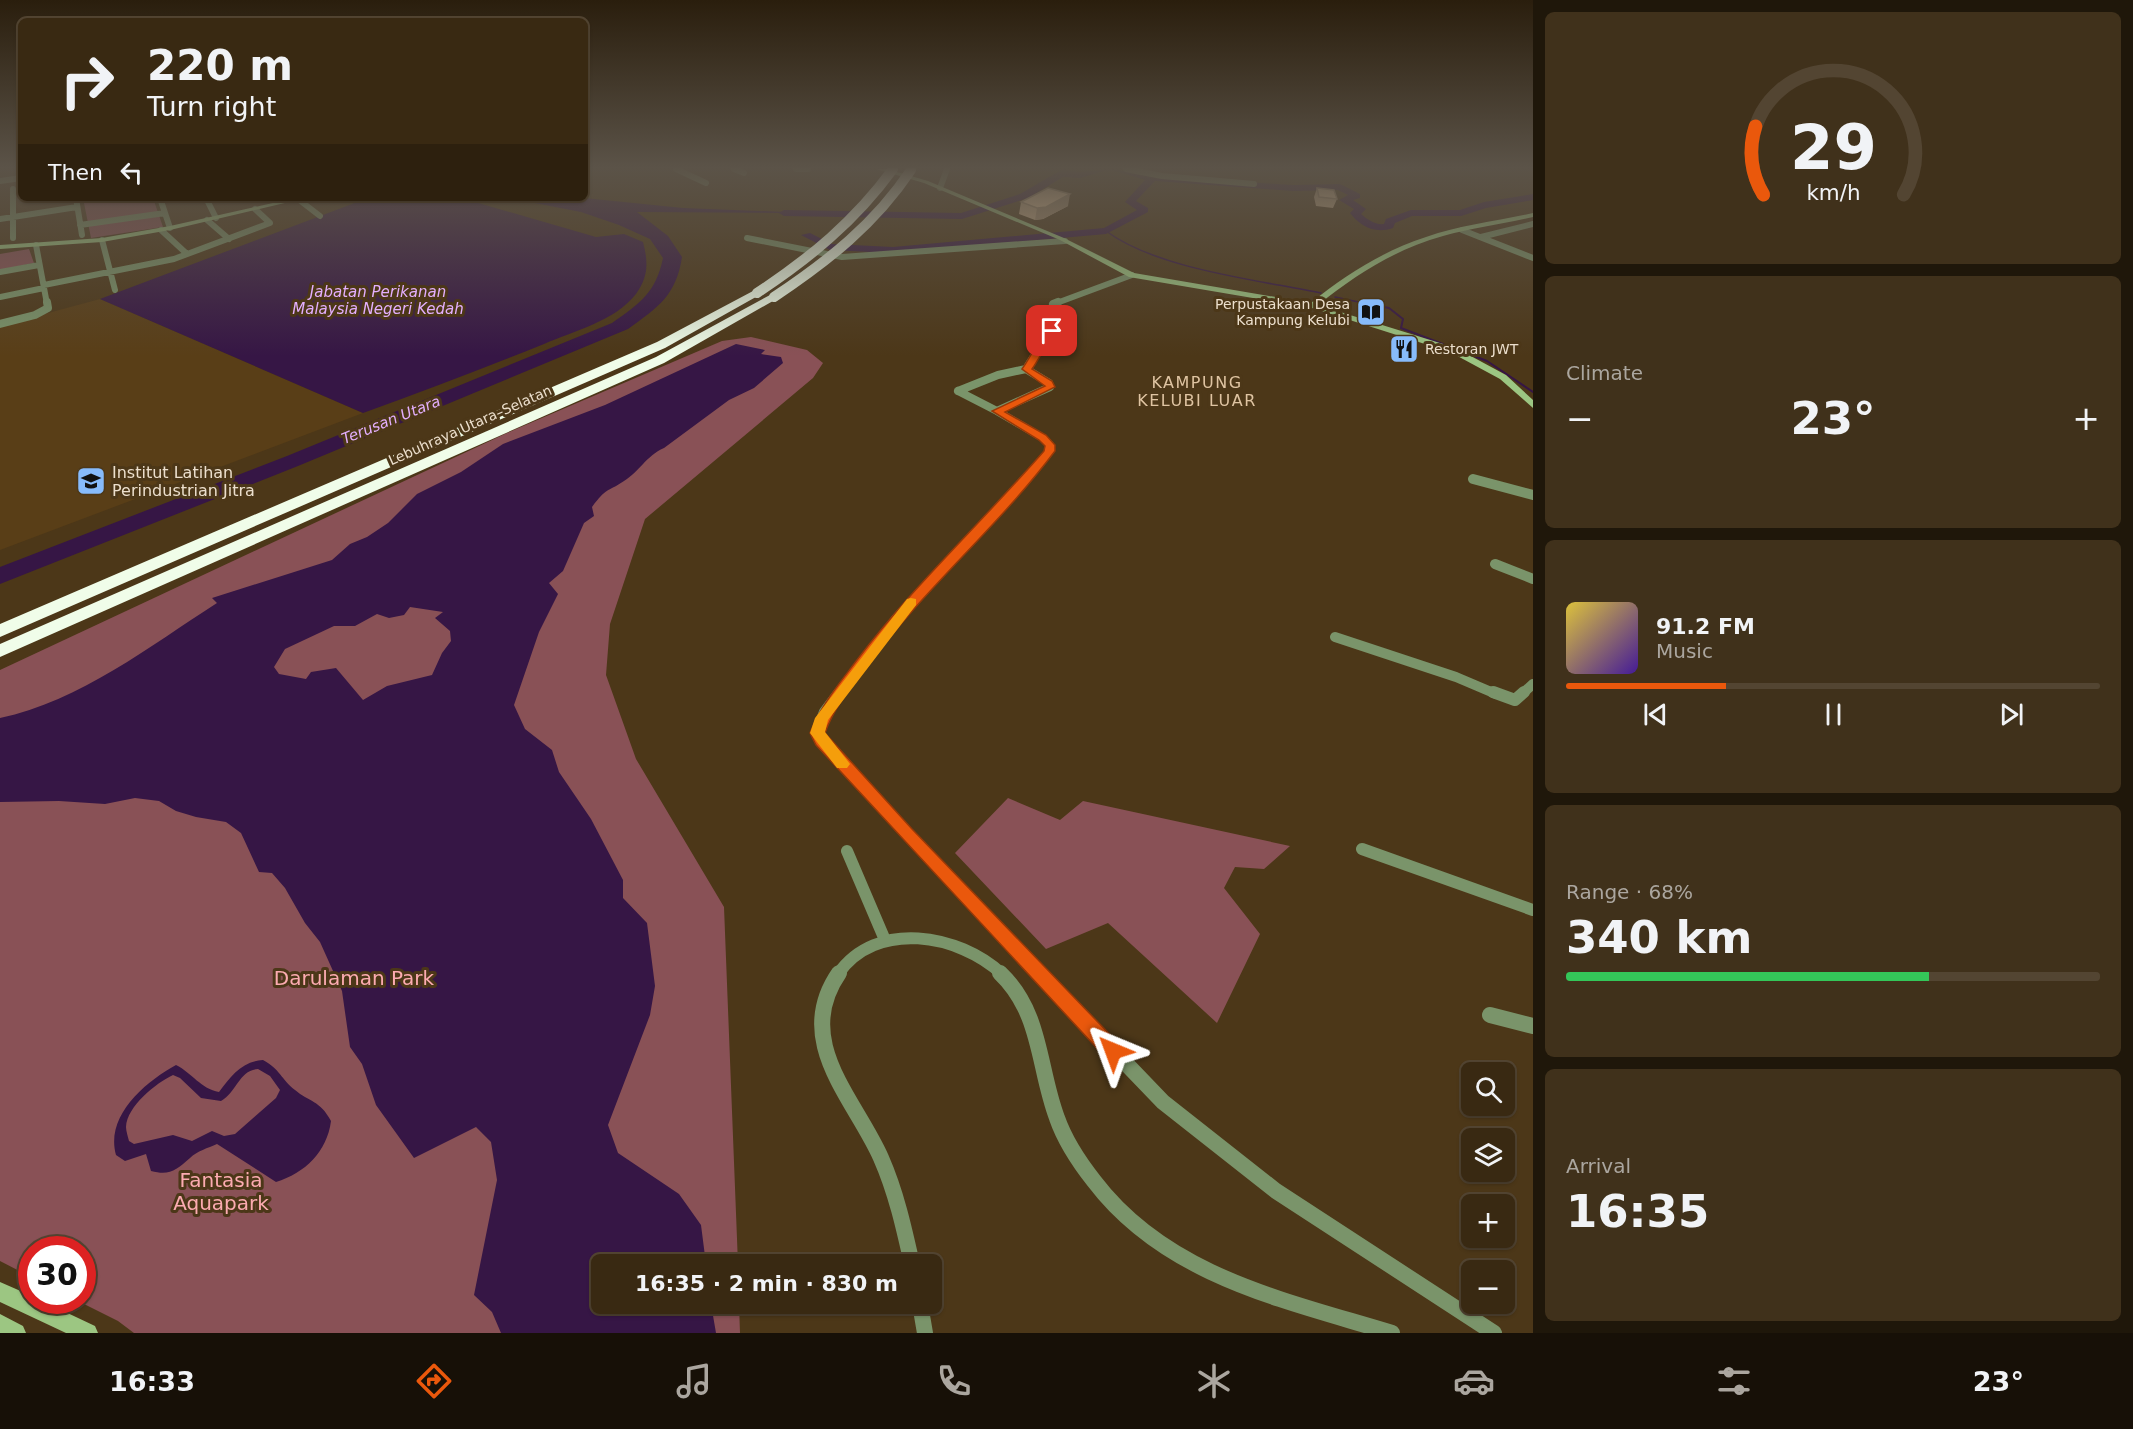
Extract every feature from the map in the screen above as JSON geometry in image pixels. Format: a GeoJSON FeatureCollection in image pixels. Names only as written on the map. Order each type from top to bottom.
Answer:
{"type":"FeatureCollection","features":[{"type":"Feature","properties":{"kind":"highway","name":"Lebuhraya Utara–Selatan"},"geometry":{"type":"LineString","coordinates":[[0,630],[661,345],[757,293],[812,255],[841,231]]}},
{"type":"Feature","properties":{"kind":"highway","name":"Lebuhraya Utara–Selatan"},"geometry":{"type":"LineString","coordinates":[[0,651],[660,360],[774,297],[830,259],[863,231]]}},
{"type":"Feature","properties":{"kind":"main road"},"geometry":{"type":"LineString","coordinates":[[0,247],[102,240],[154,231]]}},
{"type":"Feature","properties":{"kind":"main road"},"geometry":{"type":"LineString","coordinates":[[1043,231],[1132,275],[1313,306],[1386,327],[1467,356],[1507,380],[1533,405]]}},
{"type":"Feature","properties":{"kind":"main road"},"geometry":{"type":"LineString","coordinates":[[1313,306],[1343,283],[1406,246],[1458,231]]}},
{"type":"Feature","properties":{"kind":"main road"},"geometry":{"type":"LineString","coordinates":[[0,1292],[88,1333]]}},
{"type":"Feature","properties":{"kind":"main road"},"geometry":{"type":"LineString","coordinates":[[0,1324],[16,1333]]}},
{"type":"Feature","properties":{"kind":"street"},"geometry":{"type":"LineString","coordinates":[[13,231],[13,238]]}},
{"type":"Feature","properties":{"kind":"street"},"geometry":{"type":"LineString","coordinates":[[162,231],[187,254]]}},
{"type":"Feature","properties":{"kind":"street"},"geometry":{"type":"LineString","coordinates":[[220,231],[229,239]]}},
{"type":"Feature","properties":{"kind":"street"},"geometry":{"type":"LineString","coordinates":[[0,297],[187,254],[249,231]]}},
{"type":"Feature","properties":{"kind":"street"},"geometry":{"type":"LineString","coordinates":[[1465,231],[1532,257]]}},
{"type":"Feature","properties":{"kind":"street"},"geometry":{"type":"LineString","coordinates":[[1480,237],[1504,231]]}},
{"type":"Feature","properties":{"kind":"street"},"geometry":{"type":"LineString","coordinates":[[747,238],[842,257],[1064,240]]}},
{"type":"Feature","properties":{"kind":"street"},"geometry":{"type":"LineString","coordinates":[[102,240],[116,290]]}},
{"type":"Feature","properties":{"kind":"street"},"geometry":{"type":"LineString","coordinates":[[0,324],[46,311],[48,305],[36,245]]}},
{"type":"Feature","properties":{"kind":"street"},"geometry":{"type":"LineString","coordinates":[[0,272],[39,265]]}},
{"type":"Feature","properties":{"kind":"street"},"geometry":{"type":"LineString","coordinates":[[1026,369],[1049,332],[1071,321],[1053,303],[1132,275]]}},
{"type":"Feature","properties":{"kind":"street"},"geometry":{"type":"LineString","coordinates":[[997,411],[1050,387],[1049,383],[1026,369],[998,375],[958,391],[1043,438],[1050,445],[1050,451],[1006,502],[896,619],[825,712],[818,733],[821,741],[906,834],[1163,1102],[1276,1191],[1494,1333]]}},
{"type":"Feature","properties":{"kind":"street"},"geometry":{"type":"LineString","coordinates":[[1473,479],[1533,495]]}},
{"type":"Feature","properties":{"kind":"street"},"geometry":{"type":"LineString","coordinates":[[1495,564],[1533,579]]}},
{"type":"Feature","properties":{"kind":"street"},"geometry":{"type":"LineString","coordinates":[[1335,637],[1462,679],[1509,699],[1515,700],[1533,684]]}},
{"type":"Feature","properties":{"kind":"street"},"geometry":{"type":"LineString","coordinates":[[1362,849],[1533,910]]}},
{"type":"Feature","properties":{"kind":"street"},"geometry":{"type":"LineString","coordinates":[[847,851],[885,940]]}},
{"type":"Feature","properties":{"kind":"street"},"geometry":{"type":"LineString","coordinates":[[910,1254],[899,1212],[880,1158],[831,1067],[823,1040],[823,1010],[838,972],[854,956],[885,940],[916,938],[953,943],[986,960],[1013,984],[1033,1019],[1052,1105],[1067,1139],[1101,1189],[1150,1238],[1202,1268],[1392,1333]]}},
{"type":"Feature","properties":{"kind":"street"},"geometry":{"type":"LineString","coordinates":[[1490,1015],[1533,1026]]}},
{"type":"Feature","properties":{"kind":"street"},"geometry":{"type":"LineString","coordinates":[[922,1314],[925,1333]]}},
{"type":"Feature","properties":{"kind":"shaded area","name":"Institut Latihan Perindustrian Jitra"},"geometry":{"type":"Polygon","coordinates":[[[100,299],[363,413],[0,550],[0,326],[100,299]]]}},
{"type":"Feature","properties":{"kind":"green space"},"geometry":{"type":"Polygon","coordinates":[[[90,231],[135,231],[91,238],[90,231]]]}},
{"type":"Feature","properties":{"kind":"green space"},"geometry":{"type":"Polygon","coordinates":[[[29,249],[34,263],[0,270],[0,254],[29,249]]]}},
{"type":"Feature","properties":{"kind":"green space","name":"Darulaman Park"},"geometry":{"type":"Polygon","coordinates":[[[751,337],[807,350],[823,363],[813,378],[645,519],[610,624],[606,675],[636,759],[724,907],[738,1254],[591,1254],[591,1314],[739,1314],[740,1333],[134,1333],[118,1321],[96,1310],[96,1236],[18,1236],[18,1270],[0,1261],[0,670],[507,433],[722,341],[751,337]]]}},
{"type":"Feature","properties":{"kind":"green space"},"geometry":{"type":"Polygon","coordinates":[[[1008,798],[1060,820],[1083,801],[1290,846],[1264,869],[1235,867],[1224,888],[1260,934],[1217,1023],[1108,923],[1046,949],[955,853],[1008,798]]]}},
{"type":"Feature","properties":{"kind":"water","name":"Jabatan Perikanan Malaysia Negeri Kedah"},"geometry":{"type":"Polygon","coordinates":[[[280,231],[576,231],[596,237],[624,234],[643,242],[646,256],[645,275],[636,294],[606,318],[476,371],[363,413],[100,299],[280,231]]]}},
{"type":"Feature","properties":{"kind":"water","name":"Terusan Utara"},"geometry":{"type":"Polygon","coordinates":[[[633,231],[662,231],[668,236],[682,257],[679,270],[675,282],[664,299],[628,329],[298,466],[0,584],[0,567],[287,456],[612,323],[638,303],[656,280],[663,258],[650,239],[633,231]]]}},
{"type":"Feature","properties":{"kind":"water"},"geometry":{"type":"Polygon","coordinates":[[[736,344],[765,350],[761,354],[781,357],[783,363],[754,388],[729,400],[652,455],[629,477],[601,496],[592,507],[594,516],[584,523],[563,571],[549,583],[558,594],[539,632],[514,705],[525,729],[552,750],[559,772],[591,819],[623,880],[623,898],[647,923],[655,986],[650,1015],[608,1125],[618,1153],[679,1194],[701,1225],[705,1254],[591,1254],[591,1314],[713,1314],[716,1333],[501,1333],[492,1312],[474,1295],[497,1180],[491,1142],[476,1127],[414,1158],[376,1105],[362,1064],[350,1047],[342,991],[320,942],[305,923],[285,888],[272,873],[259,872],[241,833],[226,822],[176,811],[159,801],[135,798],[105,804],[59,801],[0,802],[0,718],[58,699],[113,670],[217,603],[212,598],[332,560],[350,544],[367,537],[388,523],[417,494],[461,472],[503,444],[605,405],[736,344]],[[410,607],[404,615],[389,618],[377,614],[355,626],[334,626],[285,649],[274,667],[279,674],[306,679],[311,672],[336,668],[363,700],[387,686],[432,675],[442,653],[451,641],[450,631],[435,618],[443,612],[410,607]]]}},
{"type":"Feature","properties":{"kind":"water"},"geometry":{"type":"Polygon","coordinates":[[[263,1060],[273,1067],[295,1090],[323,1109],[331,1121],[325,1142],[313,1160],[305,1167],[276,1182],[217,1144],[196,1153],[177,1169],[163,1173],[151,1171],[146,1154],[125,1161],[116,1155],[114,1141],[116,1127],[122,1114],[140,1091],[164,1072],[176,1065],[207,1088],[219,1092],[238,1070],[263,1060]],[[258,1069],[246,1073],[221,1101],[201,1098],[180,1078],[173,1075],[151,1089],[131,1111],[126,1127],[129,1141],[134,1144],[173,1135],[192,1141],[212,1131],[224,1136],[235,1134],[276,1098],[280,1090],[270,1076],[258,1069]]]}},
{"type":"Feature","properties":{"kind":"waterway"},"geometry":{"type":"LineString","coordinates":[[806,235],[830,247],[893,250],[983,240],[1046,238],[1104,231]]}},
{"type":"Feature","properties":{"kind":"waterway"},"geometry":{"type":"LineString","coordinates":[[1106,231],[1127,244],[1180,264],[1239,278],[1321,293]]}},
{"type":"Feature","properties":{"kind":"waterway"},"geometry":{"type":"LineString","coordinates":[[1335,297],[1368,304]]}},
{"type":"Feature","properties":{"kind":"waterway"},"geometry":{"type":"LineString","coordinates":[[1360,302],[1389,308],[1403,319],[1401,328],[1487,361],[1533,392]]}},
{"type":"Feature","properties":{"kind":"slow traffic"},"geometry":{"type":"LineString","coordinates":[[842,764],[821,741],[818,733],[822,718],[911,602]]}},
{"type":"Feature","properties":{"kind":"place","name":"Perpustakaan Desa Kampung Kelubi"},"geometry":{"type":"Point","coordinates":[1371,312]}},
{"type":"Feature","properties":{"kind":"place","name":"Restoran JWT"},"geometry":{"type":"Point","coordinates":[1404,349]}},
{"type":"Feature","properties":{"kind":"place","name":"Institut Latihan Perindustrian Jitra"},"geometry":{"type":"Point","coordinates":[91,481]}},
{"type":"Feature","properties":{"kind":"district","name":"KAMPUNG KELUBI LUAR"},"geometry":{"type":"Point","coordinates":[1197,391]}},
{"type":"Feature","properties":{"kind":"route"},"geometry":{"type":"LineString","coordinates":[[1052,331],[1049,332],[1046,340],[1040,343],[1037,356],[1026,369],[1049,383],[1050,387],[997,411],[1047,441],[1051,448],[1050,451],[1006,502],[896,619],[825,712],[818,733],[821,741],[906,834],[1113,1051]]}},
{"type":"Feature","properties":{"kind":"park label","name":"Fantasia Aquapark"},"geometry":{"type":"Point","coordinates":[221,1192]}}]}
